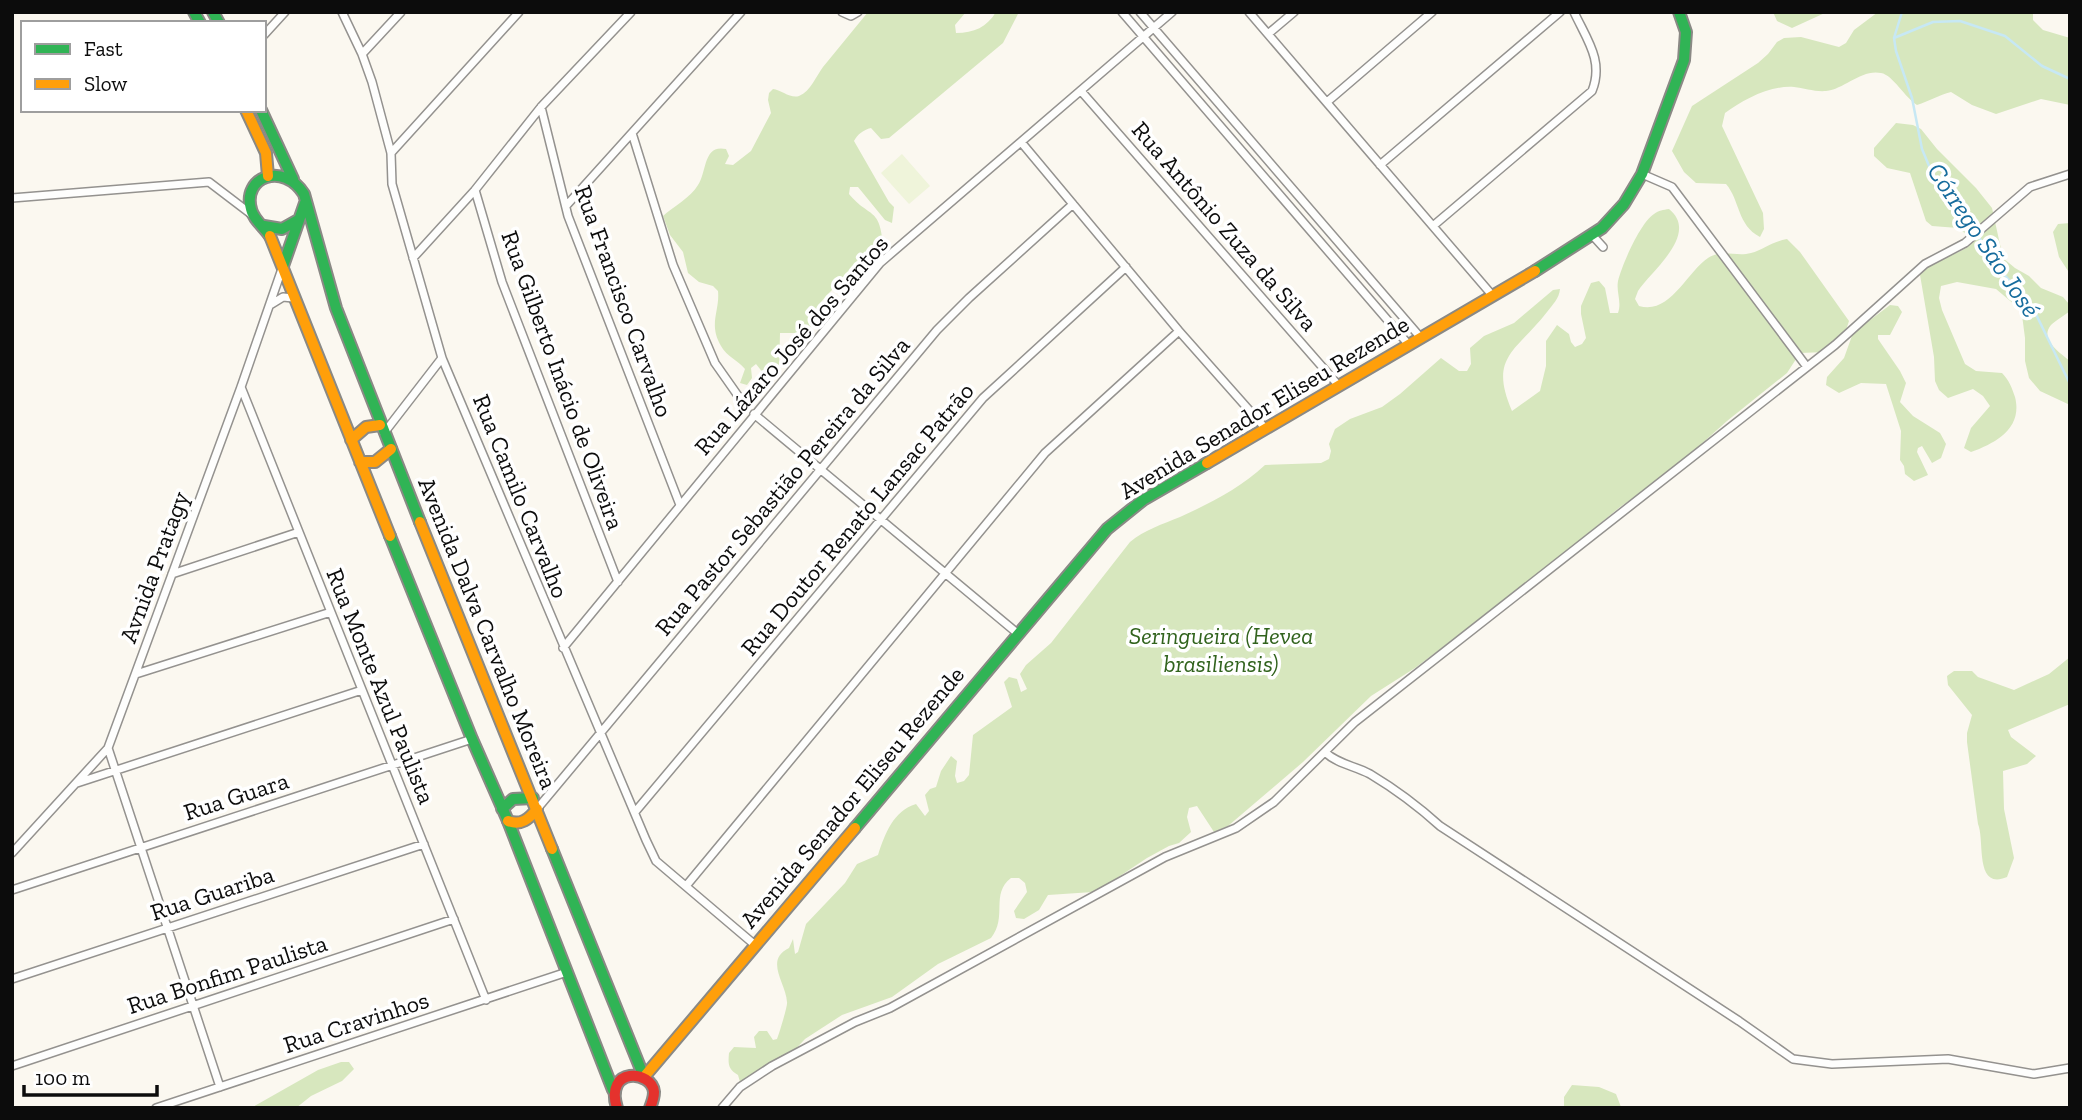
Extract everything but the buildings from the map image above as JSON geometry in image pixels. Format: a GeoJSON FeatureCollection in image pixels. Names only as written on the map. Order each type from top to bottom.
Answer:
{"type":"FeatureCollection","features":[{"type":"Feature","properties":{"kind":"street"},"geometry":{"type":"LineString","coordinates":[[266,33],[285,12]]}},
{"type":"Feature","properties":{"kind":"street","name":"Rua Camilo Carvalho"},"geometry":{"type":"LineString","coordinates":[[342,12],[372,82],[391,153],[391,184],[442,358],[563,648],[656,861],[755,945]]}},
{"type":"Feature","properties":{"kind":"street"},"geometry":{"type":"LineString","coordinates":[[362,54],[401,12]]}},
{"type":"Feature","properties":{"kind":"street"},"geometry":{"type":"LineString","coordinates":[[391,153],[519,12]]}},
{"type":"Feature","properties":{"kind":"street"},"geometry":{"type":"LineString","coordinates":[[413,258],[475,190],[541,107],[631,12]]}},
{"type":"Feature","properties":{"kind":"street"},"geometry":{"type":"LineString","coordinates":[[566,206],[741,12]]}},
{"type":"Feature","properties":{"kind":"street"},"geometry":{"type":"LineString","coordinates":[[842,12],[855,14]]}},
{"type":"Feature","properties":{"kind":"street"},"geometry":{"type":"LineString","coordinates":[[1122,12],[1409,345]]}},
{"type":"Feature","properties":{"kind":"street"},"geometry":{"type":"LineString","coordinates":[[1140,12],[1421,338]]}},
{"type":"Feature","properties":{"kind":"street","name":"Rua Lázaro José dos Santos"},"geometry":{"type":"LineString","coordinates":[[563,648],[880,263],[1172,12]]}},
{"type":"Feature","properties":{"kind":"street"},"geometry":{"type":"LineString","coordinates":[[1249,12],[1492,295]]}},
{"type":"Feature","properties":{"kind":"street"},"geometry":{"type":"LineString","coordinates":[[1268,34],[1294,12]]}},
{"type":"Feature","properties":{"kind":"street"},"geometry":{"type":"LineString","coordinates":[[1326,102],[1432,12]]}},
{"type":"Feature","properties":{"kind":"street"},"geometry":{"type":"LineString","coordinates":[[1380,165],[1560,12]]}},
{"type":"Feature","properties":{"kind":"street"},"geometry":{"type":"LineString","coordinates":[[1433,226],[1592,91],[1598,77],[1597,63],[1574,12]]}},
{"type":"Feature","properties":{"kind":"street","name":"Avenida Senador Eliseu Rezende"},"geometry":{"type":"LineString","coordinates":[[644,1077],[1017,633],[1107,529],[1127,511],[1492,295],[1563,256],[1592,236],[1624,204],[1642,174],[1684,60],[1686,32],[1679,12]]}},
{"type":"Feature","properties":{"kind":"street","name":"Rua Antônio Zuza da Silva"},"geometry":{"type":"LineString","coordinates":[[1081,90],[1339,386]]}},
{"type":"Feature","properties":{"kind":"street","name":"Rua Francisco Carvalho"},"geometry":{"type":"LineString","coordinates":[[541,107],[566,206],[680,505]]}},
{"type":"Feature","properties":{"kind":"street"},"geometry":{"type":"LineString","coordinates":[[247,112],[266,153],[268,176]]}},
{"type":"Feature","properties":{"kind":"street"},"geometry":{"type":"LineString","coordinates":[[262,112],[293,179],[302,188],[305,200],[304,211],[298,220],[283,266]]}},
{"type":"Feature","properties":{"kind":"street"},"geometry":{"type":"LineString","coordinates":[[632,133],[673,265],[715,363],[741,400]]}},
{"type":"Feature","properties":{"kind":"street"},"geometry":{"type":"LineString","coordinates":[[1021,142],[1265,428]]}},
{"type":"Feature","properties":{"kind":"street"},"geometry":{"type":"LineString","coordinates":[[254,217],[250,205],[251,193],[258,182],[277,174],[293,179]]}},
{"type":"Feature","properties":{"kind":"street"},"geometry":{"type":"LineString","coordinates":[[1642,174],[1672,187],[1807,367]]}},
{"type":"Feature","properties":{"kind":"street"},"geometry":{"type":"LineString","coordinates":[[722,1108],[740,1087],[772,1066],[855,1022],[890,1008],[1165,857],[1236,828],[1274,802],[1355,722],[1835,345],[1925,264],[1965,243],[2030,187],[2070,174]]}},
{"type":"Feature","properties":{"kind":"street"},"geometry":{"type":"LineString","coordinates":[[12,198],[209,182],[264,226],[283,266],[293,298],[472,739],[508,821],[613,1090],[613,1101],[617,1108]]}},
{"type":"Feature","properties":{"kind":"street","name":"Rua Gilberto Inácio de Oliveira"},"geometry":{"type":"LineString","coordinates":[[475,190],[502,282],[618,582]]}},
{"type":"Feature","properties":{"kind":"street","name":"Avenida Dalva Carvalho Moreira"},"geometry":{"type":"LineString","coordinates":[[305,200],[336,308],[382,429],[644,1077],[654,1090],[654,1101],[650,1108]]}},
{"type":"Feature","properties":{"kind":"street","name":"Rua Pastor Sebastião Pereira da Silva"},"geometry":{"type":"LineString","coordinates":[[535,803],[602,733],[937,330],[1073,204]]}},
{"type":"Feature","properties":{"kind":"street"},"geometry":{"type":"LineString","coordinates":[[264,226],[282,229],[298,220]]}},
{"type":"Feature","properties":{"kind":"street"},"geometry":{"type":"LineString","coordinates":[[1592,236],[1603,247]]}},
{"type":"Feature","properties":{"kind":"street","name":"Avnida Pratagy"},"geometry":{"type":"LineString","coordinates":[[12,853],[108,748],[283,266]]}},
{"type":"Feature","properties":{"kind":"street","name":"Rua Doutor Renato Lansac Patrão"},"geometry":{"type":"LineString","coordinates":[[635,813],[983,398],[1126,267]]}},
{"type":"Feature","properties":{"kind":"street"},"geometry":{"type":"LineString","coordinates":[[270,306],[284,297],[293,298]]}},
{"type":"Feature","properties":{"kind":"street"},"geometry":{"type":"LineString","coordinates":[[686,886],[1045,453],[1180,331]]}},
{"type":"Feature","properties":{"kind":"street"},"geometry":{"type":"LineString","coordinates":[[351,440],[366,427],[382,429],[442,358]]}},
{"type":"Feature","properties":{"kind":"street","name":"Rua Monte Azul Paulista"},"geometry":{"type":"LineString","coordinates":[[241,387],[486,1000]]}},
{"type":"Feature","properties":{"kind":"street"},"geometry":{"type":"LineString","coordinates":[[754,414],[1017,633]]}},
{"type":"Feature","properties":{"kind":"street"},"geometry":{"type":"LineString","coordinates":[[360,462],[375,462],[391,449]]}},
{"type":"Feature","properties":{"kind":"street"},"geometry":{"type":"LineString","coordinates":[[172,574],[299,532]]}},
{"type":"Feature","properties":{"kind":"street"},"geometry":{"type":"LineString","coordinates":[[136,674],[331,612]]}},
{"type":"Feature","properties":{"kind":"street"},"geometry":{"type":"LineString","coordinates":[[77,783],[362,690]]}},
{"type":"Feature","properties":{"kind":"street","name":"Rua Guara"},"geometry":{"type":"LineString","coordinates":[[12,890],[472,739]]}},
{"type":"Feature","properties":{"kind":"street"},"geometry":{"type":"LineString","coordinates":[[108,748],[220,1087]]}},
{"type":"Feature","properties":{"kind":"street"},"geometry":{"type":"LineString","coordinates":[[1326,753],[1333,759],[1370,774],[1404,795],[1440,826],[1793,1059],[1832,1064],[1948,1059],[2034,1074],[2070,1068]]}},
{"type":"Feature","properties":{"kind":"street"},"geometry":{"type":"LineString","coordinates":[[502,808],[513,799],[535,803],[525,821],[514,824],[508,821]]}},
{"type":"Feature","properties":{"kind":"street","name":"Rua Guariba"},"geometry":{"type":"LineString","coordinates":[[12,979],[424,844]]}},
{"type":"Feature","properties":{"kind":"street","name":"Rua Bonfim Paulista"},"geometry":{"type":"LineString","coordinates":[[12,1066],[454,919]]}},
{"type":"Feature","properties":{"kind":"street","name":"Rua Cravinhos"},"geometry":{"type":"LineString","coordinates":[[156,1108],[567,972]]}},
{"type":"Feature","properties":{"kind":"street"},"geometry":{"type":"LineString","coordinates":[[613,1090],[623,1077],[634,1074],[644,1077]]}},
{"type":"Feature","properties":{"kind":"green space"},"geometry":{"type":"Polygon","coordinates":[[[868,12],[966,12],[955,25],[956,33],[979,28],[996,12],[1019,12],[1003,43],[889,138],[881,139],[871,128],[859,134],[854,141],[894,207],[892,223],[885,220],[858,187],[850,187],[849,194],[873,214],[882,233],[883,246],[821,302],[809,333],[780,333],[779,373],[776,379],[768,379],[756,364],[751,368],[752,378],[747,385],[740,383],[745,369],[723,350],[715,331],[718,291],[688,273],[683,252],[670,235],[663,216],[695,189],[713,151],[726,149],[729,156],[725,164],[733,165],[751,151],[771,113],[769,93],[773,89],[793,96],[803,94],[868,12]]]}},
{"type":"Feature","properties":{"kind":"green space"},"geometry":{"type":"Polygon","coordinates":[[[1773,12],[1827,12],[1792,28],[1777,21],[1773,12]]]}},
{"type":"Feature","properties":{"kind":"green space"},"geometry":{"type":"Polygon","coordinates":[[[1878,12],[2033,12],[2033,20],[2043,30],[2070,38],[2070,105],[2041,99],[1996,114],[1972,105],[1951,92],[1917,105],[1890,78],[1881,73],[1860,76],[1826,91],[1785,87],[1757,94],[1725,113],[1722,126],[1763,213],[1764,229],[1760,237],[1747,226],[1726,184],[1696,183],[1684,172],[1672,151],[1692,106],[1758,63],[1784,38],[1801,37],[1839,47],[1846,43],[1854,30],[1878,12]]]}},
{"type":"Feature","properties":{"kind":"green space"},"geometry":{"type":"Polygon","coordinates":[[[1896,123],[1921,129],[1992,208],[2003,258],[2041,288],[2063,297],[2069,304],[2070,311],[2051,325],[2048,335],[2052,345],[2070,361],[2070,405],[2040,391],[2029,378],[2022,315],[2015,305],[1996,289],[1957,282],[1941,286],[1939,298],[1942,310],[1965,364],[1976,371],[2002,373],[2015,397],[2015,417],[2011,426],[1998,439],[1971,452],[1964,448],[1971,428],[1990,406],[1983,396],[1973,389],[1948,398],[1939,390],[1935,381],[1934,357],[1920,275],[1929,264],[1965,249],[1971,244],[1970,237],[1958,228],[1932,226],[1926,221],[1910,173],[1887,168],[1874,156],[1874,148],[1896,123]]]}},
{"type":"Feature","properties":{"kind":"green space"},"geometry":{"type":"Polygon","coordinates":[[[902,154],[930,186],[909,204],[881,173],[902,154]]]}},
{"type":"Feature","properties":{"kind":"green space","name":"Seringueira (Hevea brasiliensis)"},"geometry":{"type":"Polygon","coordinates":[[[1669,209],[1677,219],[1679,230],[1676,241],[1662,263],[1638,291],[1635,299],[1639,306],[1650,307],[1669,299],[1700,265],[1713,255],[1751,253],[1787,239],[1800,252],[1849,321],[1844,336],[1826,352],[1800,353],[1787,373],[1727,421],[1669,473],[1620,507],[1523,587],[1415,668],[1371,696],[1303,762],[1228,826],[1214,832],[1197,806],[1189,808],[1187,817],[1191,832],[1179,843],[1147,858],[1093,892],[1048,895],[1039,910],[1024,919],[1016,918],[1014,911],[1027,892],[1025,883],[1019,878],[1011,878],[1001,891],[998,922],[991,938],[938,964],[892,997],[842,1015],[805,1039],[789,1056],[743,1084],[740,1082],[738,1075],[729,1066],[729,1053],[734,1047],[756,1048],[754,1037],[759,1031],[767,1031],[773,1040],[777,1039],[780,1032],[787,1004],[777,965],[782,953],[789,948],[793,939],[795,954],[798,952],[806,924],[845,883],[857,864],[878,855],[887,831],[901,812],[916,804],[925,816],[929,811],[925,795],[936,787],[941,771],[951,756],[957,761],[957,783],[964,781],[969,775],[973,735],[1012,707],[1004,682],[1009,677],[1017,679],[1021,692],[1027,689],[1020,674],[1026,665],[1051,643],[1130,542],[1147,531],[1192,512],[1225,494],[1265,465],[1321,463],[1329,459],[1329,444],[1335,429],[1350,419],[1382,407],[1441,358],[1459,371],[1467,371],[1471,364],[1470,348],[1484,336],[1514,323],[1553,290],[1560,289],[1555,301],[1516,346],[1505,366],[1505,393],[1512,411],[1540,391],[1546,366],[1546,341],[1557,325],[1569,334],[1575,347],[1582,344],[1586,338],[1581,306],[1591,283],[1599,281],[1605,288],[1610,313],[1618,313],[1618,281],[1632,245],[1649,219],[1658,212],[1669,209]]]}},
{"type":"Feature","properties":{"kind":"green space"},"geometry":{"type":"Polygon","coordinates":[[[2070,223],[2070,274],[2059,257],[2053,232],[2058,224],[2070,223]]]}},
{"type":"Feature","properties":{"kind":"green space"},"geometry":{"type":"Polygon","coordinates":[[[1890,305],[1898,306],[1902,312],[1890,335],[1878,335],[1878,339],[1906,383],[1900,402],[1913,416],[1940,433],[1946,444],[1941,458],[1932,463],[1922,446],[1918,448],[1917,452],[1928,475],[1914,481],[1905,474],[1900,460],[1901,431],[1886,384],[1861,383],[1839,393],[1826,385],[1827,377],[1844,358],[1853,333],[1890,305]]]}},
{"type":"Feature","properties":{"kind":"green space"},"geometry":{"type":"Polygon","coordinates":[[[2070,657],[2070,704],[2008,730],[2011,737],[2036,756],[2027,764],[2003,771],[2004,809],[2014,858],[2007,877],[1990,877],[1983,862],[1967,742],[1972,715],[1948,685],[1947,676],[1954,671],[1972,671],[1978,677],[2014,690],[2049,674],[2070,657]]]}},
{"type":"Feature","properties":{"kind":"green space"},"geometry":{"type":"Polygon","coordinates":[[[349,1062],[354,1069],[342,1081],[311,1096],[296,1108],[251,1108],[318,1070],[349,1062]]]}},
{"type":"Feature","properties":{"kind":"green space"},"geometry":{"type":"Polygon","coordinates":[[[1572,1085],[1599,1087],[1616,1094],[1621,1107],[1564,1108],[1564,1097],[1572,1085]]]}},
{"type":"Feature","properties":{"kind":"waterway","name":"Córrego São José"},"geometry":{"type":"LineString","coordinates":[[1902,12],[1894,38],[1896,51],[1912,98],[1922,149],[1932,173],[1965,215],[1999,269],[2031,304],[2070,384]]}},
{"type":"Feature","properties":{"kind":"waterway"},"geometry":{"type":"LineString","coordinates":[[1894,38],[1933,22],[1960,21],[2005,36],[2042,66],[2070,79]]}},
{"type":"Feature","properties":{"kind":"traffic: fast"},"geometry":{"type":"LineString","coordinates":[[194,12],[199,21]]}},
{"type":"Feature","properties":{"kind":"traffic: fast"},"geometry":{"type":"LineString","coordinates":[[213,12],[218,21]]}},
{"type":"Feature","properties":{"kind":"traffic: fast"},"geometry":{"type":"LineString","coordinates":[[1535,271],[1602,228],[1624,204],[1642,174],[1684,60],[1686,32],[1679,12]]}},
{"type":"Feature","properties":{"kind":"traffic: fast"},"geometry":{"type":"LineString","coordinates":[[262,112],[293,179]]}},
{"type":"Feature","properties":{"kind":"traffic: fast"},"geometry":{"type":"LineString","coordinates":[[270,236],[254,216],[250,198],[258,181],[276,176],[286,178],[304,194],[336,308],[420,522]]}},
{"type":"Feature","properties":{"kind":"traffic: fast"},"geometry":{"type":"LineString","coordinates":[[283,266],[305,203]]}},
{"type":"Feature","properties":{"kind":"traffic: fast"},"geometry":{"type":"LineString","coordinates":[[264,226],[282,229],[298,220]]}},
{"type":"Feature","properties":{"kind":"traffic: fast"},"geometry":{"type":"LineString","coordinates":[[855,828],[1107,529],[1143,500],[1207,463]]}},
{"type":"Feature","properties":{"kind":"traffic: fast"},"geometry":{"type":"LineString","coordinates":[[390,536],[508,821],[613,1090]]}},
{"type":"Feature","properties":{"kind":"traffic: fast"},"geometry":{"type":"LineString","coordinates":[[502,809],[513,799],[533,798]]}},
{"type":"Feature","properties":{"kind":"traffic: fast"},"geometry":{"type":"LineString","coordinates":[[552,849],[644,1077]]}},
{"type":"Feature","properties":{"kind":"traffic: slow"},"geometry":{"type":"LineString","coordinates":[[247,112],[266,153],[268,176]]}},
{"type":"Feature","properties":{"kind":"traffic: slow"},"geometry":{"type":"LineString","coordinates":[[270,236],[390,536]]}},
{"type":"Feature","properties":{"kind":"traffic: slow"},"geometry":{"type":"LineString","coordinates":[[1207,463],[1535,271]]}},
{"type":"Feature","properties":{"kind":"traffic: slow"},"geometry":{"type":"LineString","coordinates":[[351,440],[366,427],[380,425]]}},
{"type":"Feature","properties":{"kind":"traffic: slow"},"geometry":{"type":"LineString","coordinates":[[360,462],[375,462],[391,449]]}},
{"type":"Feature","properties":{"kind":"traffic: slow"},"geometry":{"type":"LineString","coordinates":[[420,522],[552,849]]}},
{"type":"Feature","properties":{"kind":"traffic: slow"},"geometry":{"type":"LineString","coordinates":[[508,821],[524,821],[537,809]]}},
{"type":"Feature","properties":{"kind":"traffic: slow"},"geometry":{"type":"LineString","coordinates":[[644,1077],[855,828]]}},
{"type":"Feature","properties":{"kind":"traffic: jam"},"geometry":{"type":"LineString","coordinates":[[617,1108],[617,1085],[630,1076],[646,1079],[651,1085],[654,1094],[650,1108]]}}]}
